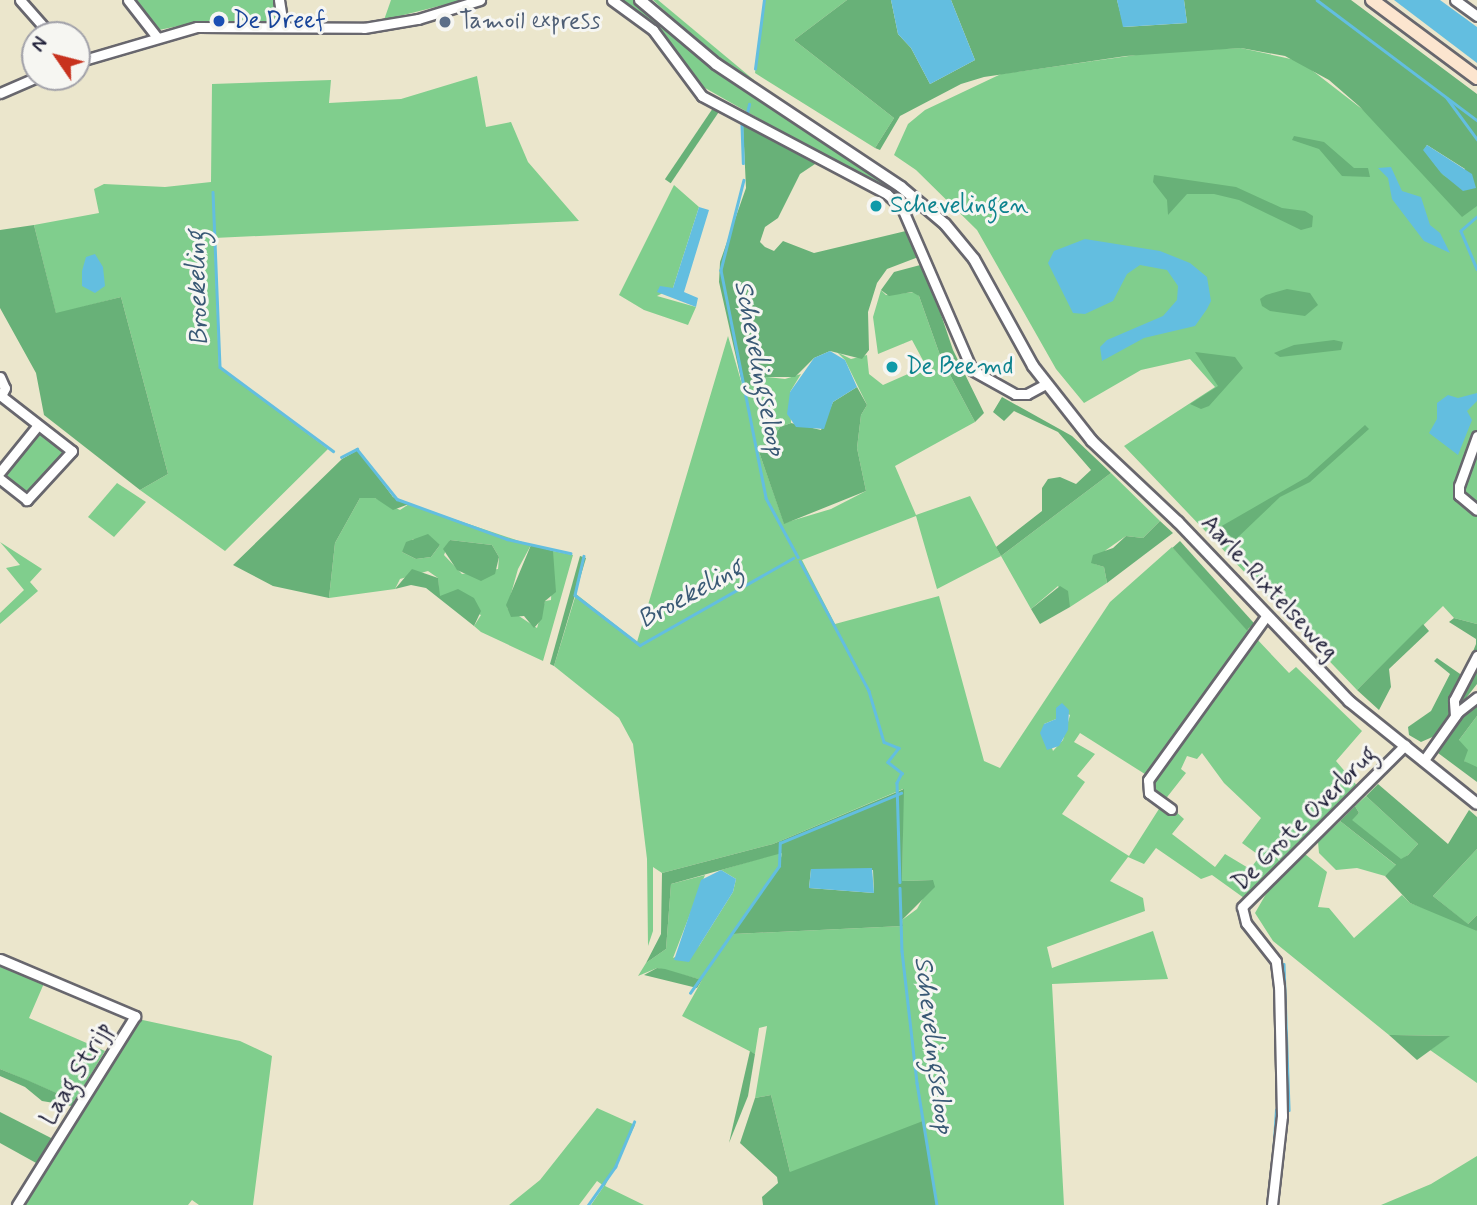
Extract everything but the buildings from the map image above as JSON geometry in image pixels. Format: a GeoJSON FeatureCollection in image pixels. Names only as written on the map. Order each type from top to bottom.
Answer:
{"type":"FeatureCollection","features":[{"type":"Feature","properties":{"kind":"main road"},"geometry":{"type":"LineString","coordinates":[[1372,0],[1477,78]]}},
{"type":"Feature","properties":{"kind":"street"},"geometry":{"type":"LineString","coordinates":[[20,0],[39,21]]}},
{"type":"Feature","properties":{"kind":"street"},"geometry":{"type":"LineString","coordinates":[[128,0],[156,36]]}},
{"type":"Feature","properties":{"kind":"street"},"geometry":{"type":"LineString","coordinates":[[279,0],[283,25]]}},
{"type":"Feature","properties":{"kind":"street"},"geometry":{"type":"LineString","coordinates":[[91,57],[156,36],[219,25],[390,26],[481,0]]}},
{"type":"Feature","properties":{"kind":"street"},"geometry":{"type":"LineString","coordinates":[[612,0],[653,30],[693,88],[745,120],[887,194],[911,221],[963,359],[972,370],[1015,394],[1027,394],[1046,384]]}},
{"type":"Feature","properties":{"kind":"street","name":"Aarle-Rixtelseweg"},"geometry":{"type":"LineString","coordinates":[[640,0],[756,93],[901,187],[945,224],[974,259],[1046,384],[1092,441],[1267,615],[1349,701],[1477,804]]}},
{"type":"Feature","properties":{"kind":"street"},"geometry":{"type":"LineString","coordinates":[[1455,0],[1477,16]]}},
{"type":"Feature","properties":{"kind":"street"},"geometry":{"type":"LineString","coordinates":[[0,93],[21,84]]}},
{"type":"Feature","properties":{"kind":"street"},"geometry":{"type":"LineString","coordinates":[[0,377],[5,388],[1,396],[72,451],[27,500],[0,479]]}},
{"type":"Feature","properties":{"kind":"street"},"geometry":{"type":"LineString","coordinates":[[0,472],[38,425]]}},
{"type":"Feature","properties":{"kind":"street"},"geometry":{"type":"LineString","coordinates":[[1477,436],[1459,486],[1459,495],[1477,510]]}},
{"type":"Feature","properties":{"kind":"street"},"geometry":{"type":"LineString","coordinates":[[1171,809],[1149,793],[1148,780],[1267,615]]}},
{"type":"Feature","properties":{"kind":"street"},"geometry":{"type":"LineString","coordinates":[[1455,716],[1454,700],[1477,656]]}},
{"type":"Feature","properties":{"kind":"street"},"geometry":{"type":"LineString","coordinates":[[1424,760],[1455,716],[1477,697]]}},
{"type":"Feature","properties":{"kind":"street","name":"De Grote Overbrug"},"geometry":{"type":"LineString","coordinates":[[1272,1205],[1283,1116],[1279,987],[1276,961],[1246,923],[1242,907],[1405,745]]}},
{"type":"Feature","properties":{"kind":"street","name":"Laag Strijp"},"geometry":{"type":"LineString","coordinates":[[0,959],[135,1016],[17,1205]]}},
{"type":"Feature","properties":{"kind":"green space"},"geometry":{"type":"Polygon","coordinates":[[[137,0],[276,0],[281,21],[193,23],[159,30],[137,0]]]}},
{"type":"Feature","properties":{"kind":"green space"},"geometry":{"type":"Polygon","coordinates":[[[391,0],[463,0],[384,20],[391,0]]]}},
{"type":"Feature","properties":{"kind":"green space"},"geometry":{"type":"Polygon","coordinates":[[[619,0],[633,0],[735,84],[912,198],[907,203],[698,84],[619,0]]]}},
{"type":"Feature","properties":{"kind":"green space"},"geometry":{"type":"Polygon","coordinates":[[[653,0],[658,0],[754,80],[750,83],[712,55],[653,0]]]}},
{"type":"Feature","properties":{"kind":"green space"},"geometry":{"type":"Polygon","coordinates":[[[765,0],[847,0],[794,40],[894,118],[875,148],[755,73],[765,0]]]}},
{"type":"Feature","properties":{"kind":"green space"},"geometry":{"type":"Polygon","coordinates":[[[847,0],[891,0],[898,34],[911,48],[930,84],[975,60],[951,0],[1117,0],[1124,27],[1187,23],[1184,0],[1351,0],[1477,94],[1477,206],[1462,217],[1359,106],[1329,80],[1285,56],[1241,48],[1126,56],[984,77],[961,84],[900,116],[880,150],[875,148],[894,118],[794,40],[847,0]],[[1427,145],[1424,150],[1443,175],[1460,186],[1465,169],[1427,145]]]}},
{"type":"Feature","properties":{"kind":"green space"},"geometry":{"type":"Polygon","coordinates":[[[1241,48],[1300,61],[1477,198],[1477,624],[1454,618],[1443,606],[1357,690],[1124,446],[1215,387],[1190,359],[1141,370],[1084,403],[1056,369],[977,230],[916,170],[894,155],[908,124],[925,110],[1001,74],[1157,52],[1241,48]]]}},
{"type":"Feature","properties":{"kind":"green space"},"geometry":{"type":"Polygon","coordinates":[[[477,76],[486,127],[511,122],[528,162],[579,221],[214,238],[219,367],[328,449],[225,551],[140,490],[168,474],[121,297],[56,314],[34,225],[99,213],[94,189],[104,184],[165,187],[211,182],[212,84],[331,80],[329,103],[401,99],[477,76]]]}},
{"type":"Feature","properties":{"kind":"green space"},"geometry":{"type":"Polygon","coordinates":[[[713,108],[719,112],[671,183],[665,179],[713,108]]]}},
{"type":"Feature","properties":{"kind":"green space"},"geometry":{"type":"Polygon","coordinates":[[[743,125],[818,162],[800,174],[778,218],[765,227],[760,242],[765,247],[774,251],[783,241],[814,253],[910,230],[921,256],[887,269],[877,283],[868,312],[869,350],[862,359],[830,351],[814,358],[795,377],[767,377],[743,388],[719,282],[720,262],[746,188],[743,125]]]}},
{"type":"Feature","properties":{"kind":"green space"},"geometry":{"type":"Polygon","coordinates":[[[1294,136],[1324,142],[1354,168],[1368,168],[1370,177],[1342,176],[1319,149],[1292,140],[1294,136]]]}},
{"type":"Feature","properties":{"kind":"green space"},"geometry":{"type":"Polygon","coordinates":[[[1154,175],[1236,187],[1282,208],[1305,211],[1313,216],[1312,227],[1301,230],[1239,200],[1214,194],[1187,194],[1168,215],[1167,200],[1153,182],[1154,175]]]}},
{"type":"Feature","properties":{"kind":"green space"},"geometry":{"type":"Polygon","coordinates":[[[674,185],[699,207],[673,288],[657,296],[696,307],[688,325],[644,310],[619,295],[674,185]]]}},
{"type":"Feature","properties":{"kind":"green space"},"geometry":{"type":"Polygon","coordinates":[[[34,225],[56,313],[121,297],[168,474],[140,490],[44,415],[36,373],[0,308],[0,230],[34,225]]]}},
{"type":"Feature","properties":{"kind":"green space"},"geometry":{"type":"Polygon","coordinates":[[[924,264],[953,350],[984,413],[975,422],[941,358],[919,296],[912,292],[889,296],[881,290],[894,272],[924,264]]]}},
{"type":"Feature","properties":{"kind":"green space"},"geometry":{"type":"Polygon","coordinates":[[[1287,289],[1310,293],[1318,305],[1305,316],[1270,311],[1262,306],[1260,299],[1287,289]]]}},
{"type":"Feature","properties":{"kind":"green space"},"geometry":{"type":"Polygon","coordinates":[[[881,290],[886,295],[915,292],[919,296],[941,358],[975,422],[895,466],[916,515],[970,496],[1001,556],[937,589],[916,516],[802,560],[835,624],[939,596],[984,761],[1000,768],[1110,602],[1172,547],[1250,631],[1148,776],[1080,733],[1074,742],[1095,754],[1077,776],[1085,782],[1062,814],[1129,856],[1164,801],[1150,784],[1255,637],[1289,673],[1296,667],[1362,731],[1336,761],[1359,788],[1244,898],[1212,875],[1201,879],[1156,848],[1144,864],[1128,857],[1110,881],[1143,898],[1145,911],[1047,947],[1052,968],[1153,931],[1168,979],[1052,984],[1064,1205],[938,1205],[933,1185],[790,1172],[771,1095],[755,1098],[767,1026],[759,1028],[755,1054],[682,1016],[702,980],[657,968],[638,976],[646,963],[666,949],[671,884],[705,875],[673,958],[699,946],[733,892],[736,879],[721,870],[782,852],[779,867],[734,934],[903,926],[902,920],[917,909],[933,880],[902,881],[903,789],[773,844],[662,873],[653,867],[653,931],[648,946],[647,859],[633,744],[619,718],[554,666],[576,594],[637,642],[728,336],[743,388],[767,377],[785,379],[801,374],[790,392],[791,423],[780,427],[770,443],[757,446],[784,523],[831,509],[866,491],[857,448],[861,415],[867,405],[845,360],[837,352],[851,359],[867,355],[869,374],[883,385],[926,366],[912,340],[878,354],[873,317],[881,290]],[[1056,708],[1056,719],[1044,724],[1053,751],[1063,740],[1070,715],[1056,708]],[[1202,753],[1197,759],[1187,756],[1181,769],[1186,773],[1164,801],[1184,819],[1172,834],[1215,867],[1225,854],[1250,869],[1260,856],[1242,843],[1261,818],[1224,783],[1202,753]]]}},
{"type":"Feature","properties":{"kind":"green space"},"geometry":{"type":"Polygon","coordinates":[[[1334,340],[1343,342],[1341,350],[1280,357],[1274,353],[1294,345],[1334,340]]]}},
{"type":"Feature","properties":{"kind":"green space"},"geometry":{"type":"Polygon","coordinates":[[[1195,352],[1235,357],[1243,368],[1209,406],[1201,409],[1190,404],[1218,386],[1195,352]]]}},
{"type":"Feature","properties":{"kind":"green space"},"geometry":{"type":"Polygon","coordinates":[[[857,387],[867,405],[861,415],[857,448],[866,491],[784,524],[757,446],[770,443],[780,427],[791,423],[821,430],[833,402],[857,387]]]}},
{"type":"Feature","properties":{"kind":"green space"},"geometry":{"type":"Polygon","coordinates":[[[1002,397],[1072,436],[1111,473],[1001,556],[996,547],[1042,511],[1042,488],[1048,479],[1060,477],[1076,484],[1091,470],[1058,432],[1014,411],[1004,421],[993,412],[1002,397]]]}},
{"type":"Feature","properties":{"kind":"green space"},"geometry":{"type":"Polygon","coordinates":[[[1365,425],[1369,429],[1310,482],[1280,497],[1235,540],[1220,527],[1307,477],[1365,425]]]}},
{"type":"Feature","properties":{"kind":"green space"},"geometry":{"type":"Polygon","coordinates":[[[40,431],[65,452],[29,495],[4,474],[40,431]]]}},
{"type":"Feature","properties":{"kind":"green space"},"geometry":{"type":"Polygon","coordinates":[[[358,450],[393,497],[409,504],[393,510],[375,498],[360,498],[335,543],[329,598],[273,586],[233,565],[342,459],[358,450]]]}},
{"type":"Feature","properties":{"kind":"green space"},"geometry":{"type":"Polygon","coordinates":[[[1111,473],[1160,521],[1143,538],[1126,536],[1106,550],[1095,564],[1104,567],[1107,583],[1070,607],[1058,586],[1031,609],[1001,556],[1111,473]]]}},
{"type":"Feature","properties":{"kind":"green space"},"geometry":{"type":"Polygon","coordinates":[[[117,483],[146,502],[114,537],[88,517],[117,483]]]}},
{"type":"Feature","properties":{"kind":"green space"},"geometry":{"type":"Polygon","coordinates":[[[360,498],[375,498],[400,510],[409,504],[531,545],[518,569],[507,608],[537,628],[545,601],[551,600],[553,551],[573,555],[543,661],[481,632],[474,626],[481,615],[439,597],[438,578],[428,571],[400,579],[395,589],[329,598],[335,543],[360,498]],[[413,539],[402,552],[416,559],[431,557],[440,545],[413,539]],[[450,540],[444,555],[462,574],[498,569],[499,557],[492,545],[450,540]]]}},
{"type":"Feature","properties":{"kind":"green space"},"geometry":{"type":"Polygon","coordinates":[[[1160,521],[1173,533],[1107,583],[1104,567],[1091,563],[1093,555],[1113,548],[1126,536],[1143,538],[1160,521]]]}},
{"type":"Feature","properties":{"kind":"green space"},"geometry":{"type":"Polygon","coordinates":[[[428,534],[440,545],[431,557],[416,559],[402,552],[406,542],[428,534]]]}},
{"type":"Feature","properties":{"kind":"green space"},"geometry":{"type":"Polygon","coordinates":[[[450,540],[492,545],[499,557],[495,574],[481,581],[457,570],[443,549],[450,540]]]}},
{"type":"Feature","properties":{"kind":"green space"},"geometry":{"type":"Polygon","coordinates":[[[1180,541],[1254,623],[1247,630],[1173,548],[1180,541]]]}},
{"type":"Feature","properties":{"kind":"green space"},"geometry":{"type":"Polygon","coordinates":[[[0,542],[42,569],[30,582],[38,591],[0,624],[0,613],[24,590],[6,568],[20,565],[0,542]]]}},
{"type":"Feature","properties":{"kind":"green space"},"geometry":{"type":"Polygon","coordinates":[[[531,545],[553,551],[556,592],[545,601],[542,619],[534,628],[524,616],[511,617],[506,605],[531,545]]]}},
{"type":"Feature","properties":{"kind":"green space"},"geometry":{"type":"Polygon","coordinates":[[[580,556],[586,558],[554,666],[550,664],[580,556]]]}},
{"type":"Feature","properties":{"kind":"green space"},"geometry":{"type":"Polygon","coordinates":[[[412,569],[438,578],[440,596],[458,589],[474,598],[481,611],[474,626],[426,588],[411,585],[395,589],[412,569]]]}},
{"type":"Feature","properties":{"kind":"green space"},"geometry":{"type":"Polygon","coordinates":[[[1060,586],[1068,591],[1070,607],[1040,624],[1031,609],[1060,586]]]}},
{"type":"Feature","properties":{"kind":"green space"},"geometry":{"type":"Polygon","coordinates":[[[1454,618],[1477,624],[1477,684],[1437,735],[1421,742],[1409,735],[1408,727],[1431,711],[1450,674],[1434,661],[1437,658],[1463,676],[1476,644],[1476,639],[1449,622],[1454,618]]]}},
{"type":"Feature","properties":{"kind":"green space"},"geometry":{"type":"Polygon","coordinates":[[[1423,624],[1429,631],[1389,669],[1391,687],[1379,710],[1357,690],[1423,624]]]}},
{"type":"Feature","properties":{"kind":"green space"},"geometry":{"type":"Polygon","coordinates":[[[1477,703],[1477,716],[1459,740],[1468,750],[1464,761],[1477,767],[1477,782],[1434,750],[1455,720],[1477,703]]]}},
{"type":"Feature","properties":{"kind":"green space"},"geometry":{"type":"Polygon","coordinates":[[[1477,716],[1477,767],[1474,768],[1464,761],[1459,740],[1477,716]]]}},
{"type":"Feature","properties":{"kind":"green space"},"geometry":{"type":"Polygon","coordinates":[[[1378,784],[1448,844],[1469,810],[1477,817],[1477,849],[1433,896],[1468,924],[1477,915],[1477,931],[1410,903],[1385,876],[1396,865],[1340,821],[1355,806],[1359,813],[1352,820],[1401,859],[1408,855],[1418,844],[1366,796],[1378,784]]]}},
{"type":"Feature","properties":{"kind":"green space"},"geometry":{"type":"Polygon","coordinates":[[[904,789],[902,881],[933,880],[935,887],[902,920],[903,926],[733,934],[779,867],[782,853],[671,884],[666,949],[646,963],[661,934],[662,873],[773,844],[904,789]],[[811,869],[809,888],[874,893],[873,870],[811,869]]]}},
{"type":"Feature","properties":{"kind":"green space"},"geometry":{"type":"Polygon","coordinates":[[[1366,796],[1418,844],[1401,860],[1351,820],[1359,813],[1355,806],[1366,796]]]}},
{"type":"Feature","properties":{"kind":"green space"},"geometry":{"type":"Polygon","coordinates":[[[1340,821],[1397,866],[1385,876],[1357,868],[1336,870],[1319,853],[1318,842],[1340,821]]]}},
{"type":"Feature","properties":{"kind":"green space"},"geometry":{"type":"Polygon","coordinates":[[[1477,849],[1477,915],[1468,924],[1477,931],[1477,1083],[1430,1050],[1449,1036],[1389,1035],[1273,941],[1255,913],[1270,887],[1305,854],[1327,872],[1318,907],[1329,908],[1354,938],[1402,895],[1410,903],[1466,923],[1433,896],[1477,849]]]}},
{"type":"Feature","properties":{"kind":"green space"},"geometry":{"type":"Polygon","coordinates":[[[0,962],[45,981],[29,1018],[105,1051],[75,1101],[0,1069],[0,962]]]}},
{"type":"Feature","properties":{"kind":"green space"},"geometry":{"type":"Polygon","coordinates":[[[657,968],[702,980],[697,988],[644,975],[657,968]]]}},
{"type":"Feature","properties":{"kind":"green space"},"geometry":{"type":"Polygon","coordinates":[[[138,1019],[240,1041],[272,1056],[253,1205],[199,1205],[192,1200],[188,1205],[22,1205],[138,1019]]]}},
{"type":"Feature","properties":{"kind":"green space"},"geometry":{"type":"Polygon","coordinates":[[[1389,1035],[1394,1035],[1450,1036],[1417,1060],[1389,1035]]]}},
{"type":"Feature","properties":{"kind":"green space"},"geometry":{"type":"Polygon","coordinates":[[[750,1051],[755,1054],[748,1096],[729,1143],[750,1051]]]}},
{"type":"Feature","properties":{"kind":"green space"},"geometry":{"type":"Polygon","coordinates":[[[0,1069],[75,1101],[72,1106],[42,1101],[25,1087],[0,1076],[0,1069]]]}},
{"type":"Feature","properties":{"kind":"green space"},"geometry":{"type":"Polygon","coordinates":[[[771,1095],[790,1172],[923,1121],[938,1205],[763,1205],[762,1197],[778,1183],[777,1177],[740,1143],[755,1098],[771,1095]]]}},
{"type":"Feature","properties":{"kind":"green space"},"geometry":{"type":"Polygon","coordinates":[[[597,1108],[635,1125],[605,1186],[644,1205],[591,1205],[604,1186],[597,1181],[579,1205],[509,1205],[540,1180],[597,1108]]]}},
{"type":"Feature","properties":{"kind":"green space"},"geometry":{"type":"Polygon","coordinates":[[[0,1112],[53,1139],[38,1164],[0,1143],[0,1112]]]}},
{"type":"Feature","properties":{"kind":"green space"},"geometry":{"type":"Polygon","coordinates":[[[1477,1156],[1477,1205],[1381,1205],[1431,1184],[1477,1156]]]}},
{"type":"Feature","properties":{"kind":"water"},"geometry":{"type":"Polygon","coordinates":[[[891,0],[951,0],[975,60],[930,84],[911,48],[898,34],[891,0]]]}},
{"type":"Feature","properties":{"kind":"water"},"geometry":{"type":"Polygon","coordinates":[[[1117,0],[1184,0],[1187,23],[1123,27],[1117,0]]]}},
{"type":"Feature","properties":{"kind":"water"},"geometry":{"type":"Polygon","coordinates":[[[1394,0],[1440,0],[1477,27],[1477,63],[1394,0]]]}},
{"type":"Feature","properties":{"kind":"water"},"geometry":{"type":"Polygon","coordinates":[[[1427,145],[1472,174],[1476,188],[1463,191],[1441,173],[1423,150],[1427,145]]]}},
{"type":"Feature","properties":{"kind":"water"},"geometry":{"type":"Polygon","coordinates":[[[1391,167],[1402,191],[1421,197],[1430,225],[1440,233],[1450,253],[1424,241],[1392,199],[1388,178],[1378,168],[1391,167]]]}},
{"type":"Feature","properties":{"kind":"water"},"geometry":{"type":"Polygon","coordinates":[[[699,207],[709,210],[684,292],[698,298],[696,307],[657,292],[660,286],[673,288],[699,207]]]}},
{"type":"Feature","properties":{"kind":"water"},"geometry":{"type":"Polygon","coordinates":[[[1085,239],[1160,251],[1190,263],[1207,277],[1211,301],[1207,309],[1195,326],[1144,338],[1102,361],[1100,347],[1107,340],[1163,316],[1177,300],[1178,286],[1167,270],[1140,265],[1127,274],[1113,301],[1085,314],[1073,313],[1048,263],[1054,251],[1085,239]]]}},
{"type":"Feature","properties":{"kind":"water"},"geometry":{"type":"Polygon","coordinates":[[[95,254],[103,267],[105,286],[95,293],[82,286],[82,271],[86,257],[95,254]]]}},
{"type":"Feature","properties":{"kind":"water"},"geometry":{"type":"Polygon","coordinates":[[[830,351],[845,360],[857,387],[833,402],[824,429],[796,427],[787,414],[790,392],[814,358],[830,351]]]}},
{"type":"Feature","properties":{"kind":"water"},"geometry":{"type":"Polygon","coordinates":[[[1477,393],[1477,401],[1467,411],[1472,420],[1458,455],[1429,433],[1437,419],[1437,403],[1448,395],[1458,398],[1477,393]]]}},
{"type":"Feature","properties":{"kind":"water"},"geometry":{"type":"Polygon","coordinates":[[[1062,703],[1069,710],[1068,730],[1059,746],[1047,750],[1040,733],[1044,724],[1056,719],[1056,708],[1062,703]]]}},
{"type":"Feature","properties":{"kind":"water"},"geometry":{"type":"Polygon","coordinates":[[[872,868],[874,893],[809,888],[811,869],[872,868]]]}},
{"type":"Feature","properties":{"kind":"water"},"geometry":{"type":"Polygon","coordinates":[[[721,870],[736,879],[733,892],[689,962],[674,960],[701,880],[721,870]]]}},
{"type":"Feature","properties":{"kind":"waterway","name":"Schevelingseloop"},"geometry":{"type":"LineString","coordinates":[[755,69],[764,0]]}},
{"type":"Feature","properties":{"kind":"waterway"},"geometry":{"type":"LineString","coordinates":[[1317,0],[1477,120]]}},
{"type":"Feature","properties":{"kind":"waterway"},"geometry":{"type":"LineString","coordinates":[[1447,98],[1477,139]]}},
{"type":"Feature","properties":{"kind":"waterway","name":"Schevelingseloop"},"geometry":{"type":"LineString","coordinates":[[747,113],[749,104]]}},
{"type":"Feature","properties":{"kind":"waterway","name":"Schevelingseloop"},"geometry":{"type":"LineString","coordinates":[[742,125],[743,163]]}},
{"type":"Feature","properties":{"kind":"waterway","name":"Schevelingseloop"},"geometry":{"type":"LineString","coordinates":[[744,180],[721,270],[766,498],[798,557]]}},
{"type":"Feature","properties":{"kind":"waterway","name":"Broekeling"},"geometry":{"type":"LineString","coordinates":[[213,192],[220,367],[333,451]]}},
{"type":"Feature","properties":{"kind":"waterway"},"geometry":{"type":"LineString","coordinates":[[1477,217],[1461,231],[1477,269]]}},
{"type":"Feature","properties":{"kind":"waterway","name":"Broekeling"},"geometry":{"type":"LineString","coordinates":[[341,457],[357,449],[397,499],[507,539],[570,553]]}},
{"type":"Feature","properties":{"kind":"waterway","name":"Broekeling"},"geometry":{"type":"LineString","coordinates":[[584,556],[575,595],[640,645],[793,558]]}},
{"type":"Feature","properties":{"kind":"waterway","name":"Schevelingseloop"},"geometry":{"type":"LineString","coordinates":[[800,561],[869,691],[884,742],[899,748],[888,762],[902,773],[897,783],[900,882]]}},
{"type":"Feature","properties":{"kind":"waterway"},"geometry":{"type":"LineString","coordinates":[[690,993],[779,866],[780,843],[901,793]]}},
{"type":"Feature","properties":{"kind":"waterway","name":"Schevelingseloop"},"geometry":{"type":"LineString","coordinates":[[900,888],[902,951],[917,1083],[937,1205]]}},
{"type":"Feature","properties":{"kind":"waterway"},"geometry":{"type":"LineString","coordinates":[[1284,964],[1289,1110]]}},
{"type":"Feature","properties":{"kind":"waterway"},"geometry":{"type":"LineString","coordinates":[[1273,1156],[1276,1110]]}},
{"type":"Feature","properties":{"kind":"waterway"},"geometry":{"type":"LineString","coordinates":[[588,1205],[615,1167],[634,1122]]}},
{"type":"Feature","properties":{"kind":"place","name":"De Dreef"},"geometry":{"type":"Point","coordinates":[219,21]}},
{"type":"Feature","properties":{"kind":"place","name":"Tamoil express"},"geometry":{"type":"Point","coordinates":[445,22]}},
{"type":"Feature","properties":{"kind":"place","name":"Schevelingen"},"geometry":{"type":"Point","coordinates":[876,206]}},
{"type":"Feature","properties":{"kind":"place","name":"De Beemd"},"geometry":{"type":"Point","coordinates":[892,367]}}]}
